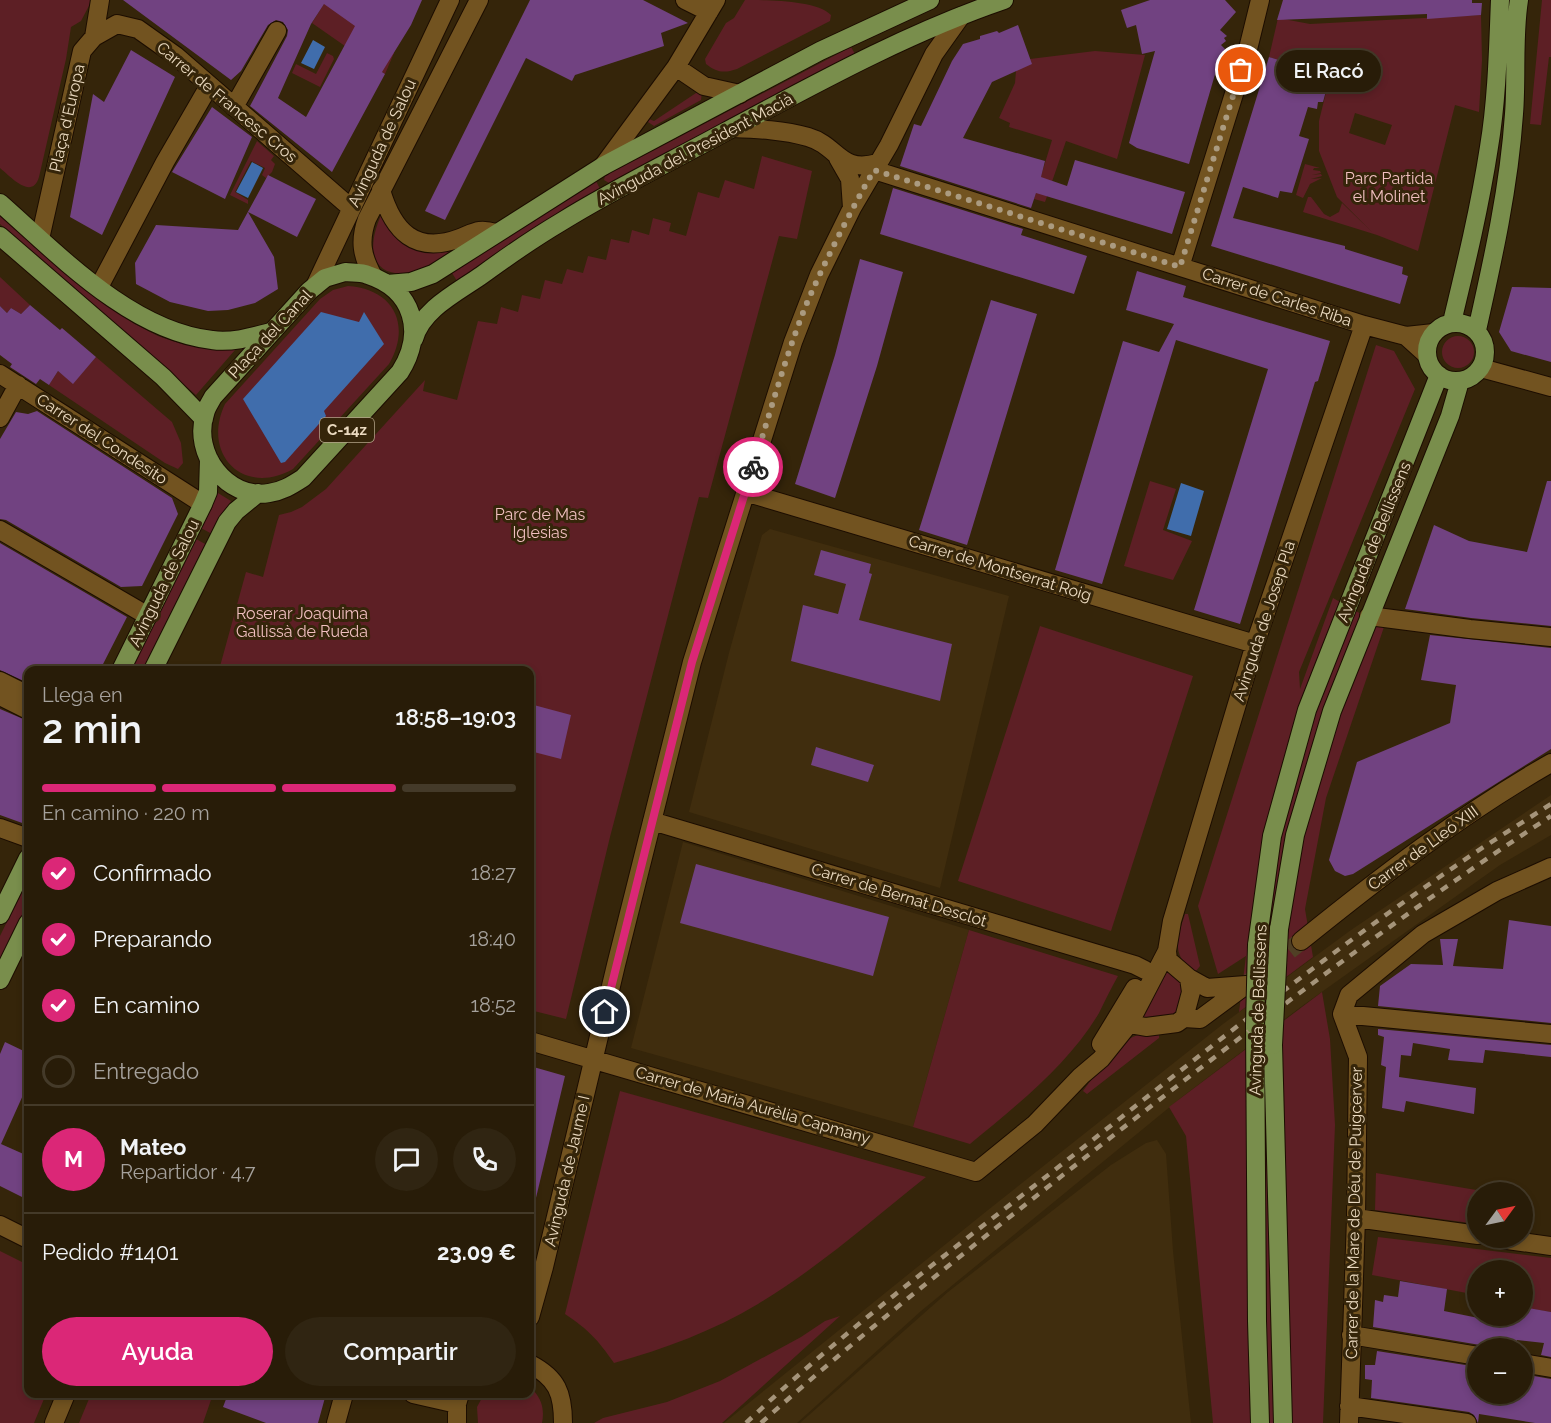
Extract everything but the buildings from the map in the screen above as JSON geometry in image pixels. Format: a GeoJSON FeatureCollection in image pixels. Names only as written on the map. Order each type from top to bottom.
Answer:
{"type":"FeatureCollection","features":[{"type":"Feature","properties":{"kind":"main road","name":"Avinguda del President Macià"},"geometry":{"type":"LineString","coordinates":[[380,280],[411,282],[433,274],[603,166],[820,51],[930,0]]}},
{"type":"Feature","properties":{"kind":"main road","name":"Avinguda del President Macià"},"geometry":{"type":"LineString","coordinates":[[414,339],[416,331],[432,311],[521,247],[562,221],[872,56],[961,16],[1004,0]]}},
{"type":"Feature","properties":{"kind":"main road"},"geometry":{"type":"LineString","coordinates":[[1452,322],[1472,243],[1489,145],[1497,68],[1500,0]]}},
{"type":"Feature","properties":{"kind":"main road"},"geometry":{"type":"LineString","coordinates":[[1477,330],[1498,237],[1508,162],[1514,114],[1519,0]]}},
{"type":"Feature","properties":{"kind":"main road"},"geometry":{"type":"LineString","coordinates":[[0,203],[40,239],[137,315],[179,334],[214,341],[243,339],[271,332]]}},
{"type":"Feature","properties":{"kind":"main road"},"geometry":{"type":"LineString","coordinates":[[0,236],[163,377],[204,419]]}},
{"type":"Feature","properties":{"kind":"main road","name":"Plaça del Canal"},"geometry":{"type":"LineString","coordinates":[[380,280],[365,273],[345,273],[325,279],[315,286],[213,397],[204,419],[202,434],[205,454],[215,471],[230,484],[248,492],[258,493],[286,489],[303,478],[400,372],[414,339]]}},
{"type":"Feature","properties":{"kind":"main road"},"geometry":{"type":"LineString","coordinates":[[380,280],[400,295],[405,303],[413,323],[414,339]]}},
{"type":"Feature","properties":{"kind":"main road"},"geometry":{"type":"LineString","coordinates":[[1452,322],[1467,324],[1477,330],[1484,340],[1486,350],[1481,368],[1474,376],[1460,381],[1449,380],[1439,375],[1430,365],[1427,355],[1429,340],[1434,333],[1440,327],[1452,322]]}},
{"type":"Feature","properties":{"kind":"main road","name":"Avinguda de Bellissens"},"geometry":{"type":"LineString","coordinates":[[1260,1423],[1253,1057],[1257,945],[1272,836],[1307,710],[1439,375]]}},
{"type":"Feature","properties":{"kind":"main road","name":"Avinguda de Bellissens"},"geometry":{"type":"LineString","coordinates":[[1283,1423],[1273,1045],[1279,929],[1295,834],[1332,711],[1450,416],[1460,381]]}},
{"type":"Feature","properties":{"kind":"main road","name":"Avinguda de Salou"},"geometry":{"type":"LineString","coordinates":[[123,666],[208,492],[209,459]]}},
{"type":"Feature","properties":{"kind":"main road","name":"Avinguda de Salou"},"geometry":{"type":"LineString","coordinates":[[155,666],[227,522],[236,511],[258,493]]}},
{"type":"Feature","properties":{"kind":"main road"},"geometry":{"type":"LineString","coordinates":[[0,915],[24,866]]}},
{"type":"Feature","properties":{"kind":"main road"},"geometry":{"type":"LineString","coordinates":[[0,980],[24,931]]}},
{"type":"Feature","properties":{"kind":"street","name":"Plaça d'Europa"},"geometry":{"type":"LineString","coordinates":[[40,239],[82,51],[94,37],[100,0]]}},
{"type":"Feature","properties":{"kind":"street","name":"Avinguda de Salou"},"geometry":{"type":"LineString","coordinates":[[315,286],[450,0]]}},
{"type":"Feature","properties":{"kind":"street","name":"Avinguda de Salou"},"geometry":{"type":"LineString","coordinates":[[380,280],[363,254],[362,233],[381,190],[479,0]]}},
{"type":"Feature","properties":{"kind":"street"},"geometry":{"type":"LineString","coordinates":[[603,166],[676,67],[712,6],[685,0]]}},
{"type":"Feature","properties":{"kind":"street"},"geometry":{"type":"LineString","coordinates":[[1180,267],[1248,49],[1260,0]]}},
{"type":"Feature","properties":{"kind":"street","name":"Avinguda de Jaume I"},"geometry":{"type":"LineString","coordinates":[[534,1303],[692,662],[800,323],[819,275],[852,208],[934,54],[961,16]]}},
{"type":"Feature","properties":{"kind":"street","name":"Carrer de Francesc Cros"},"geometry":{"type":"LineString","coordinates":[[94,37],[117,24],[138,29],[176,56],[351,208]]}},
{"type":"Feature","properties":{"kind":"street"},"geometry":{"type":"LineString","coordinates":[[234,107],[277,31]]}},
{"type":"Feature","properties":{"kind":"street"},"geometry":{"type":"LineString","coordinates":[[691,42],[691,65],[704,86]]}},
{"type":"Feature","properties":{"kind":"street"},"geometry":{"type":"LineString","coordinates":[[676,67],[704,86],[740,94]]}},
{"type":"Feature","properties":{"kind":"street"},"geometry":{"type":"LineString","coordinates":[[99,287],[165,162],[209,86]]}},
{"type":"Feature","properties":{"kind":"street","name":"Carrer de Carles Riba"},"geometry":{"type":"LineString","coordinates":[[733,128],[777,130],[805,136],[826,146],[838,158],[850,179],[852,208]]}},
{"type":"Feature","properties":{"kind":"street","name":"Carrer de Carles Riba"},"geometry":{"type":"LineString","coordinates":[[838,158],[853,165],[876,166],[1180,267],[1364,325],[1406,336],[1434,333]]}},
{"type":"Feature","properties":{"kind":"street","name":"Avinguda de Salou"},"geometry":{"type":"LineString","coordinates":[[381,190],[390,217],[413,240],[435,244],[472,231],[485,230],[496,233]]}},
{"type":"Feature","properties":{"kind":"street","name":"Avinguda de Josep Pla"},"geometry":{"type":"LineString","coordinates":[[976,1172],[1035,1124],[1081,1076],[1101,1059],[1130,1024],[1167,951],[1172,921],[1255,644],[1364,325]]}},
{"type":"Feature","properties":{"kind":"street","name":"Carrer de Carles Riba"},"geometry":{"type":"LineString","coordinates":[[1406,336],[1427,355]]}},
{"type":"Feature","properties":{"kind":"street"},"geometry":{"type":"LineString","coordinates":[[1481,368],[1551,387]]}},
{"type":"Feature","properties":{"kind":"street","name":"Carrer del Condesito"},"geometry":{"type":"LineString","coordinates":[[0,374],[203,504]]}},
{"type":"Feature","properties":{"kind":"street"},"geometry":{"type":"LineString","coordinates":[[0,418],[18,385]]}},
{"type":"Feature","properties":{"kind":"street","name":"Carrer de Montserrat Roig"},"geometry":{"type":"LineString","coordinates":[[745,492],[1255,644]]}},
{"type":"Feature","properties":{"kind":"street"},"geometry":{"type":"LineString","coordinates":[[0,530],[148,616]]}},
{"type":"Feature","properties":{"kind":"street"},"geometry":{"type":"LineString","coordinates":[[1369,616],[1551,637]]}},
{"type":"Feature","properties":{"kind":"street"},"geometry":{"type":"LineString","coordinates":[[0,681],[24,693]]}},
{"type":"Feature","properties":{"kind":"street"},"geometry":{"type":"LineString","coordinates":[[0,696],[24,708]]}},
{"type":"Feature","properties":{"kind":"street","name":"Carrer de Lleó XIII"},"geometry":{"type":"LineString","coordinates":[[1301,941],[1351,901],[1480,807],[1551,763]]}},
{"type":"Feature","properties":{"kind":"street","name":"Carrer de Bernat Desclot"},"geometry":{"type":"LineString","coordinates":[[652,821],[1135,965],[1145,970]]}},
{"type":"Feature","properties":{"kind":"street"},"geometry":{"type":"LineString","coordinates":[[0,828],[24,837]]}},
{"type":"Feature","properties":{"kind":"street"},"geometry":{"type":"LineString","coordinates":[[1551,867],[1497,891],[1423,934],[1349,995],[1342,1014],[1551,1034]]}},
{"type":"Feature","properties":{"kind":"street","name":"Avinguda de Josep Pla"},"geometry":{"type":"LineString","coordinates":[[1081,1076],[1172,921]]}},
{"type":"Feature","properties":{"kind":"street"},"geometry":{"type":"LineString","coordinates":[[1127,1001],[1130,1024],[1146,1028],[1177,1023],[1184,1018],[1200,1019],[1246,985],[1207,988],[1189,978],[1168,960],[1167,951]]}},
{"type":"Feature","properties":{"kind":"street"},"geometry":{"type":"LineString","coordinates":[[1184,1018],[1191,992],[1189,978]]}},
{"type":"Feature","properties":{"kind":"street","name":"Carrer de la Mare de Déu de Puigcerver"},"geometry":{"type":"LineString","coordinates":[[1342,1014],[1358,1057],[1356,1218],[1349,1414]]}},
{"type":"Feature","properties":{"kind":"street","name":"Carrer de Maria Aurèlia Capmany"},"geometry":{"type":"LineString","coordinates":[[534,1042],[976,1172]]}},
{"type":"Feature","properties":{"kind":"street"},"geometry":{"type":"LineString","coordinates":[[1356,1218],[1467,1233]]}},
{"type":"Feature","properties":{"kind":"street"},"geometry":{"type":"LineString","coordinates":[[0,1225],[24,1237]]}},
{"type":"Feature","properties":{"kind":"street"},"geometry":{"type":"LineString","coordinates":[[1533,1244],[1551,1246]]}},
{"type":"Feature","properties":{"kind":"street"},"geometry":{"type":"LineString","coordinates":[[1351,1335],[1467,1354]]}},
{"type":"Feature","properties":{"kind":"street"},"geometry":{"type":"LineString","coordinates":[[1533,1365],[1551,1368]]}},
{"type":"Feature","properties":{"kind":"street"},"geometry":{"type":"LineString","coordinates":[[534,1366],[554,1383],[563,1403],[563,1423]]}},
{"type":"Feature","properties":{"kind":"street"},"geometry":{"type":"LineString","coordinates":[[54,1423],[64,1398]]}},
{"type":"Feature","properties":{"kind":"street"},"geometry":{"type":"LineString","coordinates":[[336,1423],[343,1398]]}},
{"type":"Feature","properties":{"kind":"street"},"geometry":{"type":"LineString","coordinates":[[457,1423],[458,1399]]}},
{"type":"Feature","properties":{"kind":"street"},"geometry":{"type":"LineString","coordinates":[[1349,1414],[1467,1423]]}},
{"type":"Feature","properties":{"kind":"shaded area"},"geometry":{"type":"Polygon","coordinates":[[[770,529],[1009,596],[940,888],[689,812],[729,653],[762,535],[770,529]]]}},
{"type":"Feature","properties":{"kind":"shaded area"},"geometry":{"type":"Polygon","coordinates":[[[1551,795],[1551,835],[1500,865],[1302,1006],[1182,1097],[921,1311],[797,1423],[724,1423],[1223,1024],[1351,930],[1551,795]]]}},
{"type":"Feature","properties":{"kind":"shaded area"},"geometry":{"type":"Polygon","coordinates":[[[683,842],[969,930],[913,1127],[631,1048],[683,842]]]}},
{"type":"Feature","properties":{"kind":"shaded area"},"geometry":{"type":"Polygon","coordinates":[[[1157,1140],[1166,1154],[1173,1251],[1191,1423],[800,1423],[948,1292],[1111,1165],[1146,1143],[1157,1140]]]}},
{"type":"Feature","properties":{"kind":"green space"},"geometry":{"type":"Polygon","coordinates":[[[0,0],[92,0],[81,21],[71,27],[39,177],[36,184],[31,187],[15,181],[0,168],[0,0]]]}},
{"type":"Feature","properties":{"kind":"green space"},"geometry":{"type":"Polygon","coordinates":[[[745,0],[791,2],[815,6],[831,15],[830,21],[737,69],[717,71],[706,64],[705,59],[726,23],[734,18],[745,0]]]}},
{"type":"Feature","properties":{"kind":"green space"},"geometry":{"type":"Polygon","coordinates":[[[1542,0],[1551,0],[1551,57],[1549,57],[1541,125],[1530,124],[1542,0]]]}},
{"type":"Feature","properties":{"kind":"green space"},"geometry":{"type":"Polygon","coordinates":[[[325,2],[394,53],[385,74],[312,23],[325,2]]]}},
{"type":"Feature","properties":{"kind":"green space","name":"Parc Partida el Molinet"},"geometry":{"type":"Polygon","coordinates":[[[1481,15],[1482,60],[1479,112],[1455,105],[1418,251],[1377,235],[1303,212],[1308,197],[1311,197],[1324,214],[1330,217],[1339,212],[1342,203],[1372,232],[1337,197],[1319,151],[1319,121],[1330,76],[1269,57],[1278,18],[1310,24],[1481,15]],[[1355,113],[1349,133],[1385,145],[1392,125],[1355,113]]]}},
{"type":"Feature","properties":{"kind":"green space"},"geometry":{"type":"Polygon","coordinates":[[[851,47],[855,54],[609,183],[604,180],[605,176],[851,47]]]}},
{"type":"Feature","properties":{"kind":"green space"},"geometry":{"type":"Polygon","coordinates":[[[1095,51],[1145,55],[1117,159],[1066,141],[1045,202],[1034,199],[1052,140],[1009,127],[1010,123],[999,118],[1015,83],[1016,71],[1030,59],[1095,51]]]}},
{"type":"Feature","properties":{"kind":"green space"},"geometry":{"type":"Polygon","coordinates":[[[327,53],[334,59],[320,87],[292,73],[296,64],[316,74],[327,53]]]}},
{"type":"Feature","properties":{"kind":"green space"},"geometry":{"type":"Polygon","coordinates":[[[699,91],[702,92],[701,100],[654,126],[648,122],[649,119],[654,121],[699,91]]]}},
{"type":"Feature","properties":{"kind":"green space"},"geometry":{"type":"Polygon","coordinates":[[[257,141],[274,156],[271,160],[275,164],[272,172],[266,178],[262,175],[265,168],[251,161],[235,192],[248,200],[248,204],[230,195],[257,141]]]}},
{"type":"Feature","properties":{"kind":"green space","name":"Parc de Mas Iglesias"},"geometry":{"type":"Polygon","coordinates":[[[762,156],[812,171],[797,239],[779,236],[708,498],[699,497],[610,837],[566,1019],[534,1011],[534,666],[220,666],[246,572],[263,577],[279,515],[302,507],[326,489],[425,380],[423,391],[457,400],[478,321],[497,324],[501,307],[518,312],[522,295],[540,299],[545,280],[562,284],[567,269],[583,273],[588,256],[606,260],[611,239],[629,243],[632,230],[649,235],[653,218],[671,223],[669,231],[686,236],[698,192],[719,198],[725,180],[754,189],[762,156]]]}},
{"type":"Feature","properties":{"kind":"green space"},"geometry":{"type":"Polygon","coordinates":[[[1305,164],[1320,168],[1313,170],[1321,173],[1312,175],[1321,174],[1322,176],[1311,179],[1322,178],[1310,184],[1303,198],[1296,195],[1305,164]]]}},
{"type":"Feature","properties":{"kind":"green space"},"geometry":{"type":"Polygon","coordinates":[[[596,181],[600,189],[519,237],[457,281],[452,273],[514,230],[596,181]]]}},
{"type":"Feature","properties":{"kind":"green space"},"geometry":{"type":"Polygon","coordinates":[[[0,213],[107,305],[133,323],[158,336],[185,345],[235,350],[196,395],[0,224],[0,213]]]}},
{"type":"Feature","properties":{"kind":"green space"},"geometry":{"type":"Polygon","coordinates":[[[381,215],[394,236],[409,246],[428,250],[451,250],[419,270],[403,273],[390,272],[380,266],[374,254],[374,238],[381,215]]]}},
{"type":"Feature","properties":{"kind":"green space"},"geometry":{"type":"Polygon","coordinates":[[[0,277],[30,305],[21,314],[11,308],[7,313],[0,306],[0,277]]]}},
{"type":"Feature","properties":{"kind":"green space"},"geometry":{"type":"Polygon","coordinates":[[[348,286],[377,294],[387,301],[394,311],[399,335],[389,364],[293,469],[275,476],[258,478],[244,474],[232,466],[223,454],[219,440],[219,423],[225,404],[320,299],[333,290],[348,286]]]}},
{"type":"Feature","properties":{"kind":"green space"},"geometry":{"type":"Polygon","coordinates":[[[1458,336],[1470,340],[1474,352],[1470,364],[1458,368],[1446,364],[1442,352],[1446,340],[1458,336]]]}},
{"type":"Feature","properties":{"kind":"green space"},"geometry":{"type":"Polygon","coordinates":[[[1376,345],[1394,351],[1415,389],[1299,672],[1300,689],[1333,598],[1384,627],[1326,798],[1305,909],[1313,957],[1239,1012],[1246,956],[1218,974],[1198,906],[1376,345]]]}},
{"type":"Feature","properties":{"kind":"green space"},"geometry":{"type":"Polygon","coordinates":[[[96,357],[172,422],[181,443],[183,463],[178,469],[165,463],[49,385],[58,371],[73,383],[96,357]]]}},
{"type":"Feature","properties":{"kind":"green space"},"geometry":{"type":"Polygon","coordinates":[[[1150,481],[1176,489],[1163,530],[1192,541],[1173,580],[1124,566],[1150,481]]]}},
{"type":"Feature","properties":{"kind":"green space"},"geometry":{"type":"Polygon","coordinates":[[[218,493],[231,501],[212,534],[201,528],[218,493]]]}},
{"type":"Feature","properties":{"kind":"green space"},"geometry":{"type":"Polygon","coordinates":[[[196,539],[207,545],[147,666],[133,666],[196,539]]]}},
{"type":"Feature","properties":{"kind":"green space"},"geometry":{"type":"Polygon","coordinates":[[[1040,626],[1193,676],[1111,931],[958,881],[1040,626]]]}},
{"type":"Feature","properties":{"kind":"green space"},"geometry":{"type":"Polygon","coordinates":[[[24,887],[24,911],[0,960],[0,936],[24,887]]]}},
{"type":"Feature","properties":{"kind":"green space"},"geometry":{"type":"Polygon","coordinates":[[[1185,914],[1188,914],[1200,966],[1193,972],[1181,958],[1178,945],[1185,914]]]}},
{"type":"Feature","properties":{"kind":"green space"},"geometry":{"type":"Polygon","coordinates":[[[969,930],[1118,976],[1099,1013],[1073,1050],[1040,1084],[970,1144],[913,1127],[969,930]]]}},
{"type":"Feature","properties":{"kind":"green space"},"geometry":{"type":"Polygon","coordinates":[[[1165,970],[1172,973],[1185,987],[1179,1012],[1169,1017],[1140,1020],[1165,970]]]}},
{"type":"Feature","properties":{"kind":"green space"},"geometry":{"type":"Polygon","coordinates":[[[1322,992],[1330,1039],[1335,1125],[1323,1423],[1213,1423],[1186,1136],[1169,1107],[1322,992]]]}},
{"type":"Feature","properties":{"kind":"green space"},"geometry":{"type":"Polygon","coordinates":[[[1143,1034],[1159,1034],[1159,1038],[1087,1094],[1083,1091],[1116,1049],[1133,1037],[1143,1034]]]}},
{"type":"Feature","properties":{"kind":"green space"},"geometry":{"type":"Polygon","coordinates":[[[620,1091],[926,1177],[823,1259],[758,1304],[724,1323],[688,1338],[614,1363],[581,1325],[565,1314],[620,1091]]]}},
{"type":"Feature","properties":{"kind":"green space"},"geometry":{"type":"Polygon","coordinates":[[[1376,1173],[1467,1188],[1467,1223],[1375,1210],[1376,1173]]]}},
{"type":"Feature","properties":{"kind":"green space"},"geometry":{"type":"Polygon","coordinates":[[[1378,1237],[1551,1258],[1551,1312],[1533,1309],[1533,1260],[1467,1260],[1467,1293],[1372,1275],[1378,1237]]]}},
{"type":"Feature","properties":{"kind":"green space"},"geometry":{"type":"Polygon","coordinates":[[[0,1251],[24,1263],[24,1398],[44,1398],[34,1423],[0,1423],[0,1251]]]}},
{"type":"Feature","properties":{"kind":"green space"},"geometry":{"type":"Polygon","coordinates":[[[840,1316],[722,1423],[594,1423],[603,1418],[667,1402],[720,1381],[801,1337],[825,1321],[840,1316]]]}},
{"type":"Feature","properties":{"kind":"green space"},"geometry":{"type":"Polygon","coordinates":[[[534,1392],[541,1403],[542,1423],[478,1423],[477,1407],[482,1398],[534,1398],[534,1392]]]}},
{"type":"Feature","properties":{"kind":"green space"},"geometry":{"type":"Polygon","coordinates":[[[89,1398],[212,1398],[203,1423],[79,1423],[89,1398]]]}},
{"type":"Feature","properties":{"kind":"water"},"geometry":{"type":"Polygon","coordinates":[[[313,40],[325,47],[314,69],[301,63],[313,40]]]}},
{"type":"Feature","properties":{"kind":"water"},"geometry":{"type":"Polygon","coordinates":[[[252,162],[263,168],[248,198],[236,192],[252,162]]]}},
{"type":"Feature","properties":{"kind":"water"},"geometry":{"type":"Polygon","coordinates":[[[321,312],[359,322],[364,312],[384,344],[324,411],[326,416],[285,462],[281,463],[243,399],[321,312]]]}},
{"type":"Feature","properties":{"kind":"water"},"geometry":{"type":"Polygon","coordinates":[[[1181,483],[1204,491],[1191,536],[1167,529],[1181,483]]]}},
{"type":"Feature","properties":{"kind":"tunnel"},"geometry":{"type":"LineString","coordinates":[[1247,984],[1301,941]]}},
{"type":"Feature","properties":{"kind":"railway"},"geometry":{"type":"LineString","coordinates":[[746,1423],[823,1354],[903,1288],[1259,1010],[1407,900],[1480,849],[1551,804]]}},
{"type":"Feature","properties":{"kind":"railway"},"geometry":{"type":"LineString","coordinates":[[761,1423],[933,1278],[1218,1054],[1382,932],[1551,816]]}},
{"type":"Feature","properties":{"kind":"way so far"},"geometry":{"type":"LineString","coordinates":[[753,467],[793,342],[819,275],[852,208],[874,170],[1180,267],[1241,70]]}},
{"type":"Feature","properties":{"kind":"place","name":"El Racó"},"geometry":{"type":"Point","coordinates":[1241,70]}},
{"type":"Feature","properties":{"kind":"route"},"geometry":{"type":"LineString","coordinates":[[605,1012],[692,662],[753,467]]}},
{"type":"Feature","properties":{"kind":"park label","name":"Roserar Joaquima Gallissà de Rueda"},"geometry":{"type":"Point","coordinates":[302,622]}}]}
